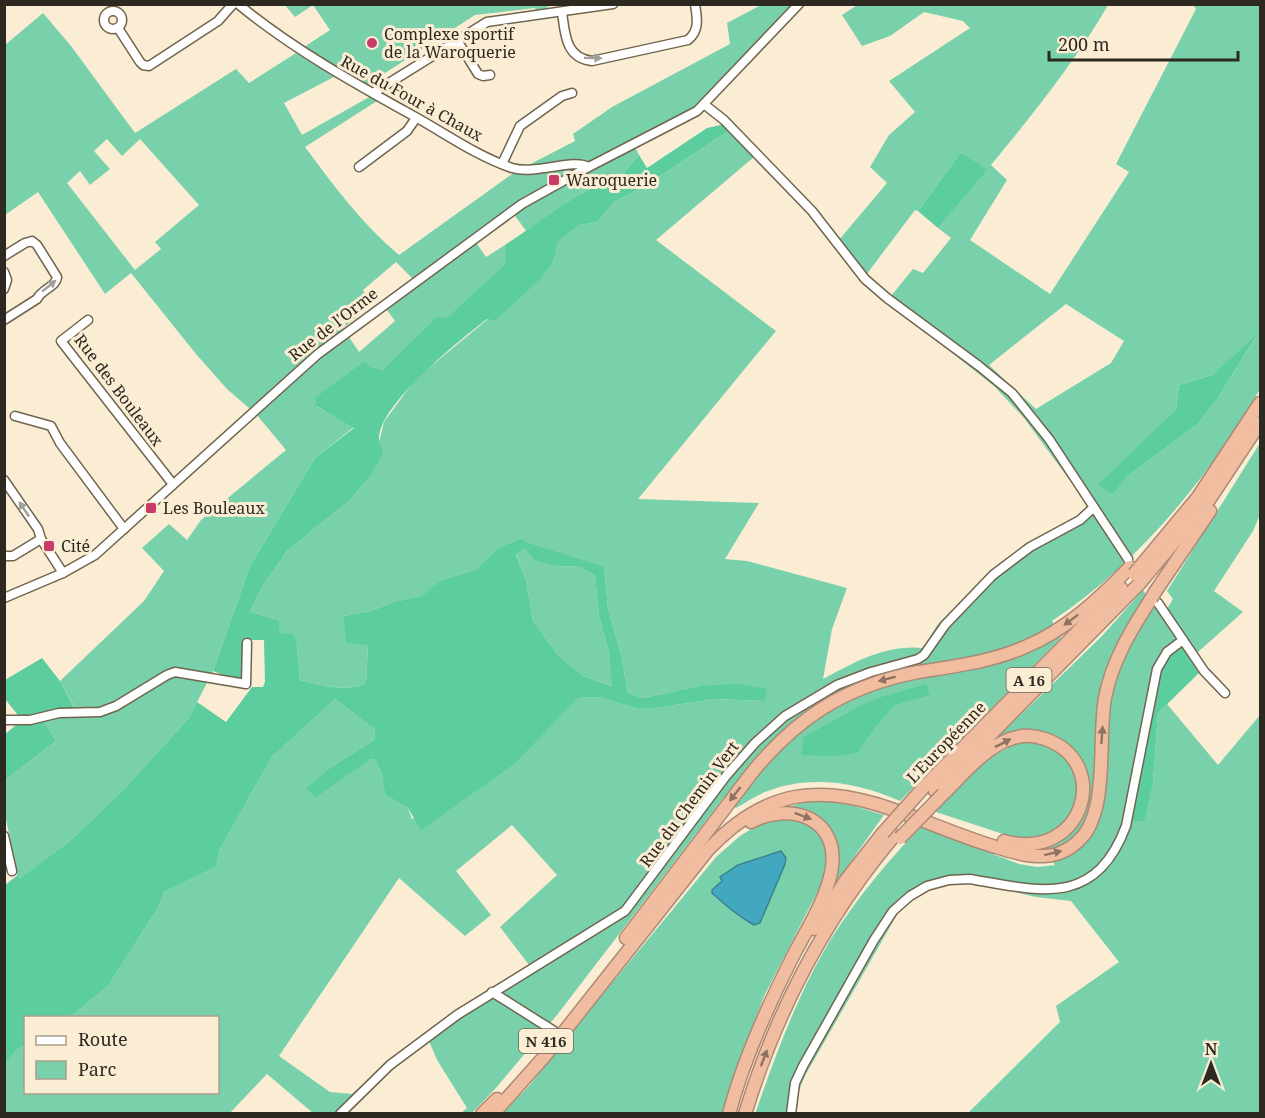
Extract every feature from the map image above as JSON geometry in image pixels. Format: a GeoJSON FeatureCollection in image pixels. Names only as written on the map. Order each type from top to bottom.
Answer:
{"type":"FeatureCollection","features":[{"type":"Feature","properties":{"kind":"highway","name":"L'Européenne"},"geometry":{"type":"LineString","coordinates":[[735,1113],[762,1034],[796,962],[837,893],[892,836],[1184,515],[1227,457],[1260,404]]}},
{"type":"Feature","properties":{"kind":"highway","name":"L'Européenne"},"geometry":{"type":"LineString","coordinates":[[1136,570],[1207,502],[1260,423]]}},
{"type":"Feature","properties":{"kind":"highway"},"geometry":{"type":"LineString","coordinates":[[493,1113],[544,1057],[696,863],[731,828],[765,806],[795,797],[827,795],[861,800],[986,844],[1028,855],[1051,855],[1072,846],[1089,828],[1096,805],[1104,710],[1110,679],[1127,638],[1155,598],[1260,432]]}},
{"type":"Feature","properties":{"kind":"highway"},"geometry":{"type":"LineString","coordinates":[[626,938],[751,774],[782,739],[801,722],[831,702],[879,681],[989,660],[1027,647],[1073,619],[1136,570]]}},
{"type":"Feature","properties":{"kind":"highway"},"geometry":{"type":"LineString","coordinates":[[626,938],[720,828],[747,808],[773,796],[811,788],[847,790],[881,800],[997,839],[1026,845],[1043,843],[1065,831],[1078,813],[1083,789],[1077,766],[1068,753],[1049,740],[1025,736],[1007,740],[993,748],[934,790],[892,836],[867,877],[822,937],[777,1025],[745,1113]]}},
{"type":"Feature","properties":{"kind":"highway"},"geometry":{"type":"LineString","coordinates":[[649,924],[719,848],[745,826],[763,816],[782,812],[799,814],[820,825],[829,839],[832,857],[828,883],[762,1020],[729,1113]]}},
{"type":"Feature","properties":{"kind":"highway","name":"N 416"},"geometry":{"type":"LineString","coordinates":[[482,1113],[554,1031],[626,938]]}},
{"type":"Feature","properties":{"kind":"street"},"geometry":{"type":"LineString","coordinates":[[118,28],[140,62],[149,66],[218,21],[236,4]]}},
{"type":"Feature","properties":{"kind":"street","name":"Rue du Four à Chaux"},"geometry":{"type":"LineString","coordinates":[[236,4],[301,51],[416,118],[502,164],[529,171],[578,165],[588,167]]}},
{"type":"Feature","properties":{"kind":"street"},"geometry":{"type":"LineString","coordinates":[[373,93],[488,22],[613,4]]}},
{"type":"Feature","properties":{"kind":"street"},"geometry":{"type":"LineString","coordinates":[[562,12],[568,46],[576,55],[592,60],[686,41],[694,35],[697,27],[695,4]]}},
{"type":"Feature","properties":{"kind":"street","name":"Rue de l'Orme"},"geometry":{"type":"LineString","coordinates":[[4,598],[63,573],[95,555],[172,483],[318,354],[510,212],[547,189],[688,117],[705,105],[799,4]]}},
{"type":"Feature","properties":{"kind":"street"},"geometry":{"type":"LineString","coordinates":[[457,40],[478,74],[490,75]]}},
{"type":"Feature","properties":{"kind":"street"},"geometry":{"type":"LineString","coordinates":[[502,164],[520,126],[562,96],[572,93]]}},
{"type":"Feature","properties":{"kind":"street"},"geometry":{"type":"LineString","coordinates":[[705,105],[724,120],[812,211],[868,282],[1012,393],[1048,439],[1136,570]]}},
{"type":"Feature","properties":{"kind":"street"},"geometry":{"type":"LineString","coordinates":[[359,167],[407,131],[416,118]]}},
{"type":"Feature","properties":{"kind":"street"},"geometry":{"type":"LineString","coordinates":[[4,256],[28,242],[34,242],[56,273],[57,279],[56,283],[40,293],[37,299],[4,320]]}},
{"type":"Feature","properties":{"kind":"street"},"geometry":{"type":"LineString","coordinates":[[4,272],[7,280],[4,289]]}},
{"type":"Feature","properties":{"kind":"street","name":"Rue des Bouleaux"},"geometry":{"type":"LineString","coordinates":[[88,320],[61,341],[172,483]]}},
{"type":"Feature","properties":{"kind":"street"},"geometry":{"type":"LineString","coordinates":[[15,416],[53,428],[60,443],[124,529]]}},
{"type":"Feature","properties":{"kind":"street"},"geometry":{"type":"LineString","coordinates":[[4,480],[38,529],[41,539],[63,573]]}},
{"type":"Feature","properties":{"kind":"street","name":"Rue du Chemin Vert"},"geometry":{"type":"LineString","coordinates":[[340,1113],[390,1065],[457,1015],[625,911],[726,776],[755,743],[785,716],[819,694],[844,682],[918,659],[924,655],[945,625],[993,575],[1030,547],[1080,520],[1093,508]]}},
{"type":"Feature","properties":{"kind":"street"},"geometry":{"type":"LineString","coordinates":[[4,556],[13,556],[41,539]]}},
{"type":"Feature","properties":{"kind":"street"},"geometry":{"type":"LineString","coordinates":[[1155,598],[1210,679],[1225,693]]}},
{"type":"Feature","properties":{"kind":"street"},"geometry":{"type":"LineString","coordinates":[[791,1113],[798,1076],[886,920],[910,896],[938,882],[960,879],[1032,890],[1063,889],[1084,880],[1110,859],[1117,849],[1126,826],[1157,669],[1167,652],[1183,640]]}},
{"type":"Feature","properties":{"kind":"street"},"geometry":{"type":"LineString","coordinates":[[4,720],[30,720],[59,713],[100,712],[116,706],[175,672],[246,684],[247,643]]}},
{"type":"Feature","properties":{"kind":"street"},"geometry":{"type":"LineString","coordinates":[[4,836],[12,871]]}},
{"type":"Feature","properties":{"kind":"street"},"geometry":{"type":"LineString","coordinates":[[492,992],[554,1031]]}},
{"type":"Feature","properties":{"kind":"green space"},"geometry":{"type":"Polygon","coordinates":[[[859,4],[1108,5],[1068,67],[991,165],[1007,180],[970,240],[1050,294],[1129,172],[1116,164],[1196,9],[1193,5],[1260,5],[1260,389],[1195,486],[1142,546],[1083,599],[1052,621],[1061,638],[900,801],[850,785],[816,782],[782,786],[761,794],[736,808],[724,797],[557,1015],[472,1113],[461,1113],[467,1108],[437,1060],[429,1041],[385,1076],[349,1113],[313,1113],[267,1074],[230,1113],[5,1113],[4,1063],[16,1050],[24,1046],[24,1094],[219,1094],[219,1016],[71,1016],[108,986],[159,906],[164,892],[216,867],[220,849],[272,757],[335,699],[375,730],[374,740],[328,769],[306,790],[375,759],[381,772],[385,795],[408,808],[412,819],[518,761],[576,698],[598,697],[635,708],[656,708],[714,699],[764,701],[699,686],[643,698],[628,693],[622,659],[608,608],[604,568],[527,542],[522,538],[499,547],[475,570],[441,580],[423,596],[344,616],[368,645],[366,683],[358,686],[341,688],[300,680],[297,646],[279,633],[279,620],[250,612],[262,587],[287,551],[350,500],[371,475],[384,422],[419,376],[488,319],[495,321],[554,260],[558,242],[580,225],[598,222],[614,202],[648,184],[730,130],[754,157],[656,240],[776,331],[638,499],[759,503],[725,559],[747,561],[847,588],[832,629],[823,679],[871,656],[910,647],[923,648],[938,624],[976,586],[1021,548],[1076,517],[1088,505],[1024,418],[995,387],[887,301],[913,269],[923,273],[951,238],[938,228],[986,170],[961,152],[918,211],[915,210],[863,279],[833,247],[887,183],[870,167],[889,135],[915,112],[889,81],[970,28],[963,21],[924,12],[890,36],[862,46],[842,15],[859,4]],[[1066,304],[989,365],[1036,409],[1111,363],[1124,341],[1066,304]],[[1256,337],[1212,375],[1179,385],[1176,409],[1099,485],[1126,477],[1198,424],[1218,398],[1256,337]],[[512,825],[456,871],[491,915],[465,936],[399,878],[279,1056],[330,1092],[352,1094],[438,1026],[529,965],[500,927],[557,875],[512,825]]]}},
{"type":"Feature","properties":{"kind":"green space"},"geometry":{"type":"Polygon","coordinates":[[[285,5],[313,5],[295,17],[285,5]]]}},
{"type":"Feature","properties":{"kind":"green space","name":"Complexe sportif de la Waroquerie"},"geometry":{"type":"Polygon","coordinates":[[[313,5],[552,5],[547,7],[547,10],[536,11],[535,8],[475,15],[368,84],[304,47],[330,30],[313,5]]]}},
{"type":"Feature","properties":{"kind":"green space"},"geometry":{"type":"Polygon","coordinates":[[[761,5],[792,5],[701,102],[689,111],[632,141],[639,155],[622,175],[580,194],[527,232],[509,208],[471,235],[486,257],[505,245],[507,264],[383,370],[370,366],[317,407],[354,427],[315,458],[250,566],[213,671],[189,718],[124,789],[71,840],[18,880],[6,819],[5,780],[56,741],[45,723],[57,710],[75,708],[60,681],[144,601],[164,571],[142,548],[169,524],[187,540],[201,520],[286,450],[256,414],[227,389],[196,354],[131,273],[105,294],[38,192],[5,215],[5,45],[43,13],[71,46],[135,133],[236,69],[249,83],[296,53],[334,77],[284,103],[302,135],[371,96],[377,101],[305,147],[361,217],[399,255],[515,172],[575,141],[573,134],[612,107],[730,44],[727,23],[761,5]],[[107,139],[94,151],[110,169],[90,185],[80,171],[67,183],[135,270],[161,249],[155,242],[199,205],[140,139],[122,156],[107,139]],[[396,262],[363,290],[371,305],[343,328],[359,352],[395,321],[387,310],[419,285],[396,262]]]}},
{"type":"Feature","properties":{"kind":"green space"},"geometry":{"type":"Polygon","coordinates":[[[725,124],[730,130],[648,184],[614,202],[598,222],[580,225],[558,242],[554,260],[541,278],[495,321],[487,319],[441,357],[406,391],[392,408],[383,425],[379,439],[383,453],[371,475],[350,500],[287,551],[262,587],[250,612],[279,620],[279,633],[293,634],[297,646],[300,680],[341,688],[358,686],[366,683],[368,645],[346,643],[344,616],[371,611],[393,602],[422,596],[441,580],[475,570],[499,547],[522,538],[527,542],[604,567],[608,608],[622,659],[628,693],[643,698],[699,686],[738,684],[767,689],[764,701],[714,699],[656,708],[635,708],[598,697],[577,698],[518,761],[421,830],[408,808],[385,795],[381,772],[375,759],[369,760],[316,797],[306,789],[328,769],[374,740],[375,730],[335,699],[272,757],[220,849],[216,867],[164,892],[159,906],[108,986],[71,1016],[24,1016],[24,1046],[16,1050],[5,1063],[5,885],[18,875],[19,879],[71,840],[124,789],[189,718],[197,702],[226,722],[252,687],[263,687],[265,682],[264,640],[244,640],[242,679],[213,671],[250,566],[315,458],[354,428],[316,406],[316,397],[365,361],[370,366],[383,370],[437,317],[446,318],[506,264],[505,245],[580,194],[622,175],[639,155],[647,168],[707,128],[725,124]],[[525,548],[516,554],[526,580],[533,621],[558,655],[583,676],[612,686],[609,653],[599,616],[595,576],[581,567],[558,566],[534,560],[525,548]]]}},
{"type":"Feature","properties":{"kind":"green space"},"geometry":{"type":"Polygon","coordinates":[[[961,152],[987,170],[938,228],[918,211],[961,152]]]}},
{"type":"Feature","properties":{"kind":"green space"},"geometry":{"type":"Polygon","coordinates":[[[1257,335],[1218,398],[1198,424],[1126,477],[1113,494],[1098,485],[1176,409],[1179,385],[1212,375],[1257,335]]]}},
{"type":"Feature","properties":{"kind":"green space"},"geometry":{"type":"Polygon","coordinates":[[[1260,443],[1260,515],[1253,531],[1214,591],[1243,612],[1189,660],[1179,645],[1152,714],[1153,782],[1158,713],[1167,704],[1218,765],[1260,715],[1260,1113],[968,1113],[1060,1022],[1056,1006],[1119,962],[1071,901],[1036,897],[971,882],[944,885],[919,894],[898,913],[806,1074],[799,1090],[796,1113],[755,1114],[795,1009],[825,949],[869,885],[921,827],[1019,864],[1037,867],[1055,865],[1045,849],[1029,839],[1012,837],[936,812],[987,759],[1008,748],[1000,735],[1102,636],[1143,590],[1162,617],[1173,599],[1167,591],[1260,443]]]}},
{"type":"Feature","properties":{"kind":"green space"},"geometry":{"type":"Polygon","coordinates":[[[524,548],[558,566],[581,567],[595,576],[599,616],[609,653],[613,686],[583,676],[558,655],[533,621],[526,580],[516,553],[524,548]]]}},
{"type":"Feature","properties":{"kind":"green space"},"geometry":{"type":"Polygon","coordinates":[[[1180,645],[1199,673],[1158,713],[1153,782],[1144,821],[1131,821],[1164,662],[1180,645]]]}},
{"type":"Feature","properties":{"kind":"green space"},"geometry":{"type":"Polygon","coordinates":[[[42,658],[60,681],[75,709],[57,710],[45,723],[56,741],[5,780],[4,735],[16,725],[17,714],[5,699],[5,680],[42,658]]]}},
{"type":"Feature","properties":{"kind":"green space"},"geometry":{"type":"Polygon","coordinates":[[[926,684],[930,695],[894,705],[858,752],[838,756],[801,755],[804,737],[881,697],[926,684]]]}},
{"type":"Feature","properties":{"kind":"green space"},"geometry":{"type":"Polygon","coordinates":[[[826,801],[884,815],[832,888],[821,885],[765,994],[722,1113],[502,1114],[530,1085],[716,857],[740,836],[761,823],[785,818],[792,806],[805,802],[826,801]]]}},
{"type":"Feature","properties":{"kind":"water"},"geometry":{"type":"Polygon","coordinates":[[[781,851],[786,858],[785,864],[760,923],[754,925],[748,922],[712,893],[712,890],[722,881],[720,877],[738,865],[781,851]]]}},
{"type":"Feature","properties":{"kind":"place","name":"Complexe sportif de la Waroquerie"},"geometry":{"type":"Point","coordinates":[372,43]}},
{"type":"Feature","properties":{"kind":"place","name":"Waroquerie"},"geometry":{"type":"Point","coordinates":[554,180]}},
{"type":"Feature","properties":{"kind":"place","name":"Les Bouleaux"},"geometry":{"type":"Point","coordinates":[151,508]}},
{"type":"Feature","properties":{"kind":"place","name":"Cité"},"geometry":{"type":"Point","coordinates":[49,546]}}]}
